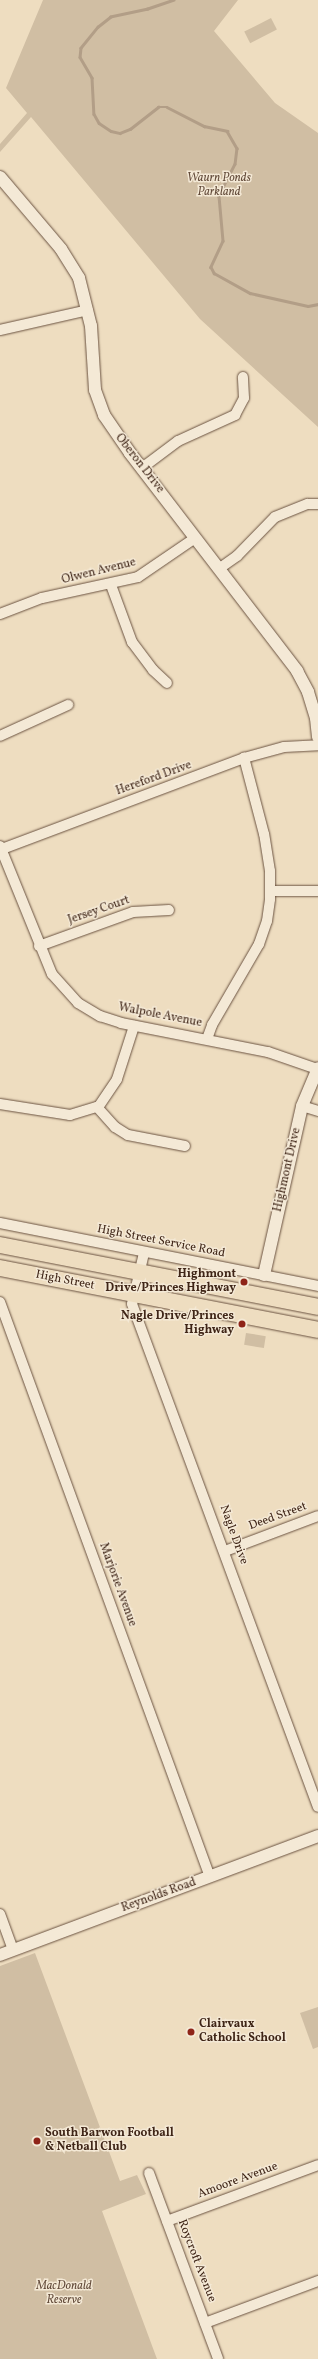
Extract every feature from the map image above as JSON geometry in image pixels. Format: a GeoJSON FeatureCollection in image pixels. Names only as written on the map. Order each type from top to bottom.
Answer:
{"type":"FeatureCollection","features":[{"type":"Feature","properties":{"kind":"highway","name":"High Street"},"geometry":{"type":"LineString","coordinates":[[0,1245],[318,1307]]}},
{"type":"Feature","properties":{"kind":"highway","name":"High Street"},"geometry":{"type":"LineString","coordinates":[[0,1268],[318,1330]]}},
{"type":"Feature","properties":{"kind":"street","name":"Oberon Drive"},"geometry":{"type":"LineString","coordinates":[[0,177],[72,264],[79,278],[88,310],[92,335],[93,373],[99,404],[112,429],[195,538],[220,568],[297,671],[308,692],[316,718],[318,736]]}},
{"type":"Feature","properties":{"kind":"street"},"geometry":{"type":"LineString","coordinates":[[0,330],[88,310]]}},
{"type":"Feature","properties":{"kind":"street"},"geometry":{"type":"LineString","coordinates":[[142,468],[178,441],[235,415],[244,398],[243,377]]}},
{"type":"Feature","properties":{"kind":"street"},"geometry":{"type":"LineString","coordinates":[[220,568],[237,556],[275,518],[302,506],[318,504]]}},
{"type":"Feature","properties":{"kind":"street","name":"Olwen Avenue"},"geometry":{"type":"LineString","coordinates":[[0,614],[42,598],[111,585],[148,571],[195,538]]}},
{"type":"Feature","properties":{"kind":"street"},"geometry":{"type":"LineString","coordinates":[[111,585],[132,642],[153,670],[167,683]]}},
{"type":"Feature","properties":{"kind":"street"},"geometry":{"type":"LineString","coordinates":[[0,736],[68,705]]}},
{"type":"Feature","properties":{"kind":"street","name":"Hereford Drive"},"geometry":{"type":"LineString","coordinates":[[1,847],[244,758],[284,747],[318,746]]}},
{"type":"Feature","properties":{"kind":"street"},"geometry":{"type":"LineString","coordinates":[[207,1039],[212,1025],[259,944],[267,921],[270,891],[264,834],[244,758]]}},
{"type":"Feature","properties":{"kind":"street","name":"Walpole Avenue"},"geometry":{"type":"LineString","coordinates":[[1,847],[39,946],[52,974],[78,1002],[100,1016],[134,1026],[268,1052],[317,1069]]}},
{"type":"Feature","properties":{"kind":"street"},"geometry":{"type":"LineString","coordinates":[[270,891],[318,892]]}},
{"type":"Feature","properties":{"kind":"street","name":"Jersey Court"},"geometry":{"type":"LineString","coordinates":[[39,946],[133,912],[169,910]]}},
{"type":"Feature","properties":{"kind":"street"},"geometry":{"type":"LineString","coordinates":[[0,1104],[70,1115],[97,1107],[110,1093],[117,1079],[134,1026]]}},
{"type":"Feature","properties":{"kind":"street","name":"Highmont Drive"},"geometry":{"type":"LineString","coordinates":[[264,1275],[302,1106],[317,1069]]}},
{"type":"Feature","properties":{"kind":"street"},"geometry":{"type":"LineString","coordinates":[[302,1106],[318,1111]]}},
{"type":"Feature","properties":{"kind":"street"},"geometry":{"type":"LineString","coordinates":[[97,1107],[115,1127],[128,1135],[185,1146]]}},
{"type":"Feature","properties":{"kind":"street","name":"High Street Service Road"},"geometry":{"type":"LineString","coordinates":[[0,1223],[144,1253],[318,1286]]}},
{"type":"Feature","properties":{"kind":"street"},"geometry":{"type":"LineString","coordinates":[[140,1272],[144,1253]]}},
{"type":"Feature","properties":{"kind":"street","name":"Nagle Drive"},"geometry":{"type":"LineString","coordinates":[[140,1272],[132,1304],[225,1551],[318,1807]]}},
{"type":"Feature","properties":{"kind":"street","name":"Marjorie Avenue"},"geometry":{"type":"LineString","coordinates":[[0,1302],[210,1877]]}},
{"type":"Feature","properties":{"kind":"street","name":"Deed Street"},"geometry":{"type":"LineString","coordinates":[[225,1551],[318,1516]]}},
{"type":"Feature","properties":{"kind":"street","name":"Reynolds Road"},"geometry":{"type":"LineString","coordinates":[[0,1955],[318,1836]]}},
{"type":"Feature","properties":{"kind":"street"},"geometry":{"type":"LineString","coordinates":[[0,1914],[13,1950]]}},
{"type":"Feature","properties":{"kind":"street","name":"Amoore Avenue"},"geometry":{"type":"LineString","coordinates":[[167,2221],[318,2165]]}},
{"type":"Feature","properties":{"kind":"street","name":"Roycroft Avenue"},"geometry":{"type":"LineString","coordinates":[[149,2173],[206,2323],[218,2359]]}},
{"type":"Feature","properties":{"kind":"street"},"geometry":{"type":"LineString","coordinates":[[206,2323],[318,2281]]}},
{"type":"Feature","properties":{"kind":"green space","name":"Waurn Ponds Parkland"},"geometry":{"type":"Polygon","coordinates":[[[43,0],[238,0],[214,31],[275,103],[318,133],[318,427],[200,319],[31,117],[0,152],[0,144],[27,113],[6,88],[43,0]]]}},
{"type":"Feature","properties":{"kind":"green space"},"geometry":{"type":"Polygon","coordinates":[[[271,18],[277,30],[250,43],[244,32],[271,18]]]}},
{"type":"Feature","properties":{"kind":"green space"},"geometry":{"type":"Polygon","coordinates":[[[246,1333],[266,1336],[264,1348],[244,1345],[246,1333]]]}},
{"type":"Feature","properties":{"kind":"green space","name":"MacDonald Reserve"},"geometry":{"type":"Polygon","coordinates":[[[35,1953],[120,2181],[137,2175],[146,2194],[102,2211],[157,2359],[0,2359],[0,1966],[35,1953]]]}},
{"type":"Feature","properties":{"kind":"green space"},"geometry":{"type":"Polygon","coordinates":[[[318,2007],[318,2047],[313,2049],[300,2013],[318,2007]]]}},
{"type":"Feature","properties":{"kind":"waterway"},"geometry":{"type":"LineString","coordinates":[[174,0],[148,9],[111,17],[98,27],[81,48],[80,57],[92,78],[94,114],[99,123],[111,131],[120,133],[130,129],[158,107],[167,107],[204,126],[227,131],[237,148],[235,164],[219,196],[223,241],[211,267],[214,273],[250,293],[308,306],[318,304]]}},
{"type":"Feature","properties":{"kind":"place","name":"Highmont Drive/Princes Highway"},"geometry":{"type":"Point","coordinates":[244,1282]}},
{"type":"Feature","properties":{"kind":"place","name":"Nagle Drive/Princes Highway"},"geometry":{"type":"Point","coordinates":[242,1324]}},
{"type":"Feature","properties":{"kind":"place","name":"Clairvaux Catholic School"},"geometry":{"type":"Point","coordinates":[191,2032]}},
{"type":"Feature","properties":{"kind":"place","name":"South Barwon Football & Netball Club"},"geometry":{"type":"Point","coordinates":[37,2141]}}]}
